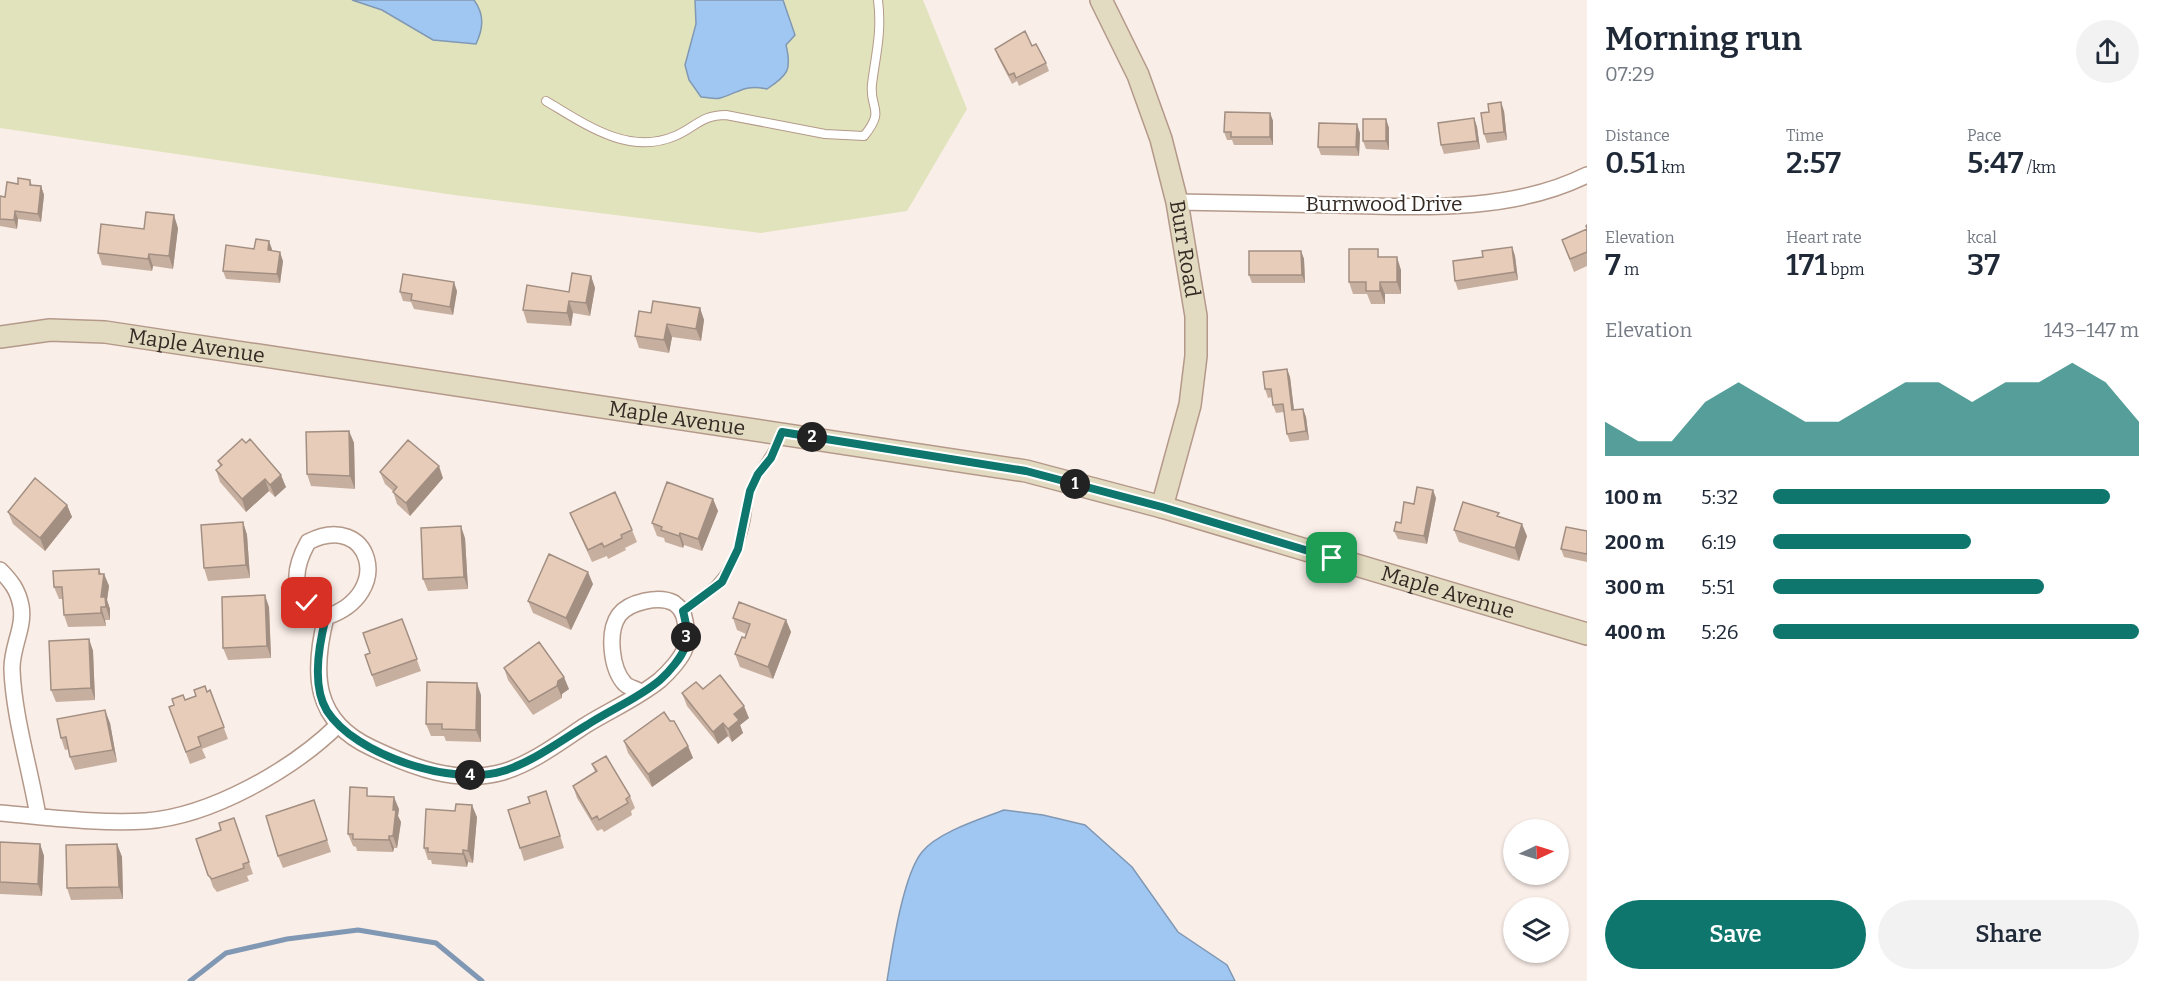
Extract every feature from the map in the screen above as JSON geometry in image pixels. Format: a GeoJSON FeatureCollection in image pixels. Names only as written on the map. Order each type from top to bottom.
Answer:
{"type":"FeatureCollection","features":[{"type":"Feature","properties":{"kind":"street","name":"Burr Road"},"geometry":{"type":"LineString","coordinates":[[1101,0],[1138,75],[1161,139],[1177,202],[1196,316],[1196,356],[1190,405],[1162,507]]}},
{"type":"Feature","properties":{"kind":"street","name":"Burnwood Drive"},"geometry":{"type":"LineString","coordinates":[[1177,202],[1458,205],[1507,199],[1545,190],[1587,175]]}},
{"type":"Feature","properties":{"kind":"street","name":"Maple Avenue"},"geometry":{"type":"LineString","coordinates":[[0,336],[50,330],[105,333],[782,432],[1026,471],[1162,507],[1587,634]]}},
{"type":"Feature","properties":{"kind":"street"},"geometry":{"type":"LineString","coordinates":[[323,534],[340,534],[354,542],[365,555],[369,570],[365,586],[354,600],[340,612],[326,617],[307,603],[296,587],[296,572],[308,542],[323,534]]}},
{"type":"Feature","properties":{"kind":"street"},"geometry":{"type":"LineString","coordinates":[[0,570],[14,584],[21,607],[21,624],[6,667],[13,691],[38,816]]}},
{"type":"Feature","properties":{"kind":"street"},"geometry":{"type":"LineString","coordinates":[[326,617],[318,660],[318,682],[326,709],[338,725],[360,742],[416,768],[457,775],[503,772],[549,749],[641,692],[660,680],[685,648],[687,628],[683,611],[673,602],[651,599],[619,614],[612,634],[614,664],[625,684],[641,692]]}},
{"type":"Feature","properties":{"kind":"street"},"geometry":{"type":"LineString","coordinates":[[0,813],[147,821],[205,809],[288,763],[338,725]]}},
{"type":"Feature","properties":{"kind":"lane"},"geometry":{"type":"LineString","coordinates":[[546,101],[586,125],[624,142],[655,142],[676,136],[709,115],[726,115],[825,134],[864,136],[874,123],[877,109],[872,86],[879,50],[878,0]]}},
{"type":"Feature","properties":{"kind":"lane"},"geometry":{"type":"LineString","coordinates":[[683,611],[722,582],[738,549],[750,491],[758,474],[771,458],[782,432]]}},
{"type":"Feature","properties":{"kind":"green space"},"geometry":{"type":"Polygon","coordinates":[[[0,0],[923,0],[967,109],[907,211],[761,233],[454,195],[0,128],[0,0]]]}},
{"type":"Feature","properties":{"kind":"water"},"geometry":{"type":"Polygon","coordinates":[[[352,0],[474,0],[480,11],[482,22],[480,33],[476,44],[433,40],[382,10],[352,0]]]}},
{"type":"Feature","properties":{"kind":"water"},"geometry":{"type":"Polygon","coordinates":[[[695,0],[783,0],[795,35],[786,45],[789,60],[784,76],[767,89],[748,88],[718,99],[701,97],[689,80],[685,65],[696,24],[695,0]]]}},
{"type":"Feature","properties":{"kind":"water"},"geometry":{"type":"Polygon","coordinates":[[[1004,810],[1043,815],[1085,825],[1132,867],[1178,932],[1227,965],[1235,981],[887,981],[904,895],[915,863],[922,852],[949,832],[1004,810]]]}},
{"type":"Feature","properties":{"kind":"building"},"geometry":{"type":"Polygon","coordinates":[[[1025,31],[1032,46],[1036,44],[1046,63],[1016,78],[1014,73],[1009,75],[995,49],[1025,31]]]}},
{"type":"Feature","properties":{"kind":"building"},"geometry":{"type":"Polygon","coordinates":[[[1501,102],[1504,132],[1484,134],[1481,113],[1489,112],[1488,104],[1501,102]]]}},
{"type":"Feature","properties":{"kind":"building"},"geometry":{"type":"Polygon","coordinates":[[[1225,112],[1270,113],[1270,137],[1231,137],[1231,132],[1224,132],[1225,112]]]}},
{"type":"Feature","properties":{"kind":"building"},"geometry":{"type":"Polygon","coordinates":[[[1474,118],[1477,141],[1441,145],[1438,123],[1474,118]]]}},
{"type":"Feature","properties":{"kind":"building"},"geometry":{"type":"Polygon","coordinates":[[[1363,119],[1386,119],[1386,141],[1363,141],[1363,119]]]}},
{"type":"Feature","properties":{"kind":"building"},"geometry":{"type":"Polygon","coordinates":[[[1319,123],[1357,124],[1356,147],[1318,147],[1319,123]]]}},
{"type":"Feature","properties":{"kind":"building"},"geometry":{"type":"Polygon","coordinates":[[[18,178],[30,180],[30,185],[41,186],[38,214],[15,211],[14,220],[0,219],[0,196],[5,197],[7,182],[18,184],[18,178]]]}},
{"type":"Feature","properties":{"kind":"building"},"geometry":{"type":"Polygon","coordinates":[[[146,212],[174,215],[169,256],[149,254],[148,259],[98,253],[101,224],[144,229],[146,212]]]}},
{"type":"Feature","properties":{"kind":"building"},"geometry":{"type":"Polygon","coordinates":[[[1587,229],[1587,252],[1570,259],[1562,240],[1587,229]]]}},
{"type":"Feature","properties":{"kind":"building"},"geometry":{"type":"Polygon","coordinates":[[[256,239],[269,241],[268,250],[280,252],[277,274],[223,271],[226,245],[254,249],[256,239]]]}},
{"type":"Feature","properties":{"kind":"building"},"geometry":{"type":"Polygon","coordinates":[[[1512,247],[1515,272],[1455,281],[1453,261],[1483,257],[1482,251],[1512,247]]]}},
{"type":"Feature","properties":{"kind":"building"},"geometry":{"type":"Polygon","coordinates":[[[1349,249],[1378,249],[1378,257],[1397,257],[1397,282],[1380,282],[1380,291],[1366,291],[1366,282],[1349,282],[1349,249]]]}},
{"type":"Feature","properties":{"kind":"building"},"geometry":{"type":"Polygon","coordinates":[[[1249,251],[1301,251],[1302,275],[1249,275],[1249,251]]]}},
{"type":"Feature","properties":{"kind":"building"},"geometry":{"type":"Polygon","coordinates":[[[572,273],[591,276],[586,303],[569,301],[567,313],[523,310],[527,285],[569,292],[572,273]]]}},
{"type":"Feature","properties":{"kind":"building"},"geometry":{"type":"Polygon","coordinates":[[[403,274],[454,282],[450,307],[411,300],[412,294],[400,292],[403,274]]]}},
{"type":"Feature","properties":{"kind":"building"},"geometry":{"type":"Polygon","coordinates":[[[653,301],[700,308],[696,329],[667,324],[664,340],[635,336],[639,311],[651,313],[653,301]]]}},
{"type":"Feature","properties":{"kind":"building"},"geometry":{"type":"Polygon","coordinates":[[[1287,369],[1292,410],[1303,409],[1306,431],[1287,434],[1283,404],[1273,405],[1271,389],[1265,389],[1263,372],[1287,369]]]}},
{"type":"Feature","properties":{"kind":"building"},"geometry":{"type":"Polygon","coordinates":[[[349,431],[350,476],[307,474],[306,432],[349,431]]]}},
{"type":"Feature","properties":{"kind":"building"},"geometry":{"type":"Polygon","coordinates":[[[242,439],[246,443],[250,439],[281,475],[270,485],[265,479],[242,499],[216,470],[222,465],[218,461],[242,439]]]}},
{"type":"Feature","properties":{"kind":"building"},"geometry":{"type":"Polygon","coordinates":[[[408,440],[439,466],[406,503],[393,492],[397,487],[380,472],[408,440]]]}},
{"type":"Feature","properties":{"kind":"building"},"geometry":{"type":"Polygon","coordinates":[[[35,478],[67,505],[40,538],[8,512],[35,478]]]}},
{"type":"Feature","properties":{"kind":"building"},"geometry":{"type":"Polygon","coordinates":[[[667,482],[713,499],[698,539],[661,530],[662,527],[652,523],[667,482]]]}},
{"type":"Feature","properties":{"kind":"building"},"geometry":{"type":"Polygon","coordinates":[[[1417,487],[1433,490],[1424,536],[1394,531],[1396,522],[1401,523],[1404,502],[1414,504],[1417,487]]]}},
{"type":"Feature","properties":{"kind":"building"},"geometry":{"type":"Polygon","coordinates":[[[615,492],[632,530],[604,547],[602,543],[588,550],[570,513],[615,492]]]}},
{"type":"Feature","properties":{"kind":"building"},"geometry":{"type":"Polygon","coordinates":[[[1463,502],[1499,513],[1497,516],[1522,524],[1515,548],[1454,530],[1463,502]]]}},
{"type":"Feature","properties":{"kind":"building"},"geometry":{"type":"Polygon","coordinates":[[[243,522],[246,565],[204,568],[201,525],[243,522]]]}},
{"type":"Feature","properties":{"kind":"building"},"geometry":{"type":"Polygon","coordinates":[[[461,526],[464,577],[423,579],[421,528],[461,526]]]}},
{"type":"Feature","properties":{"kind":"building"},"geometry":{"type":"Polygon","coordinates":[[[1566,527],[1587,531],[1587,554],[1561,549],[1566,527]]]}},
{"type":"Feature","properties":{"kind":"building"},"geometry":{"type":"Polygon","coordinates":[[[549,554],[588,572],[566,618],[528,601],[549,554]]]}},
{"type":"Feature","properties":{"kind":"building"},"geometry":{"type":"Polygon","coordinates":[[[99,569],[99,574],[104,574],[101,597],[105,597],[106,607],[101,607],[101,613],[64,615],[62,587],[54,587],[53,571],[99,569]]]}},
{"type":"Feature","properties":{"kind":"building"},"geometry":{"type":"Polygon","coordinates":[[[265,595],[267,646],[223,648],[222,597],[265,595]]]}},
{"type":"Feature","properties":{"kind":"building"},"geometry":{"type":"Polygon","coordinates":[[[739,602],[786,620],[768,667],[735,654],[750,624],[733,618],[739,602]]]}},
{"type":"Feature","properties":{"kind":"building"},"geometry":{"type":"Polygon","coordinates":[[[402,619],[417,659],[372,675],[365,655],[370,653],[363,633],[402,619]]]}},
{"type":"Feature","properties":{"kind":"building"},"geometry":{"type":"Polygon","coordinates":[[[89,639],[91,688],[51,690],[49,641],[89,639]]]}},
{"type":"Feature","properties":{"kind":"building"},"geometry":{"type":"Polygon","coordinates":[[[539,642],[564,677],[558,681],[557,686],[529,702],[504,668],[539,642]]]}},
{"type":"Feature","properties":{"kind":"building"},"geometry":{"type":"Polygon","coordinates":[[[720,675],[744,706],[734,714],[739,720],[728,729],[723,723],[713,732],[682,693],[696,682],[703,689],[720,675]]]}},
{"type":"Feature","properties":{"kind":"building"},"geometry":{"type":"Polygon","coordinates":[[[427,682],[477,683],[476,730],[442,729],[442,724],[426,724],[427,682]]]}},
{"type":"Feature","properties":{"kind":"building"},"geometry":{"type":"Polygon","coordinates":[[[205,686],[207,692],[210,690],[224,727],[198,737],[201,746],[186,752],[169,707],[174,705],[172,699],[183,695],[185,700],[196,696],[194,690],[205,686]]]}},
{"type":"Feature","properties":{"kind":"building"},"geometry":{"type":"Polygon","coordinates":[[[105,710],[113,750],[70,757],[66,737],[61,738],[57,719],[105,710]]]}},
{"type":"Feature","properties":{"kind":"building"},"geometry":{"type":"Polygon","coordinates":[[[664,712],[670,721],[674,721],[688,746],[648,774],[624,741],[664,712]]]}},
{"type":"Feature","properties":{"kind":"building"},"geometry":{"type":"Polygon","coordinates":[[[606,756],[630,796],[626,799],[628,803],[599,820],[597,816],[592,819],[573,786],[597,771],[592,764],[606,756]]]}},
{"type":"Feature","properties":{"kind":"building"},"geometry":{"type":"Polygon","coordinates":[[[350,787],[367,788],[367,796],[394,797],[393,810],[396,810],[393,836],[389,836],[389,840],[353,839],[353,834],[348,834],[350,787]]]}},
{"type":"Feature","properties":{"kind":"building"},"geometry":{"type":"Polygon","coordinates":[[[546,791],[560,836],[520,848],[508,810],[530,803],[528,797],[546,791]]]}},
{"type":"Feature","properties":{"kind":"building"},"geometry":{"type":"Polygon","coordinates":[[[314,800],[327,840],[278,856],[266,816],[314,800]]]}},
{"type":"Feature","properties":{"kind":"building"},"geometry":{"type":"Polygon","coordinates":[[[456,804],[472,805],[468,851],[463,850],[463,854],[428,852],[428,848],[424,848],[426,809],[455,811],[456,804]]]}},
{"type":"Feature","properties":{"kind":"building"},"geometry":{"type":"Polygon","coordinates":[[[234,818],[249,862],[243,864],[244,868],[212,879],[208,875],[196,839],[221,830],[219,823],[234,818]]]}},
{"type":"Feature","properties":{"kind":"building"},"geometry":{"type":"Polygon","coordinates":[[[0,842],[40,844],[38,884],[0,882],[0,842]]]}},
{"type":"Feature","properties":{"kind":"building"},"geometry":{"type":"Polygon","coordinates":[[[117,844],[119,887],[67,888],[66,845],[117,844]]]}},
{"type":"Feature","properties":{"kind":"waterway"},"geometry":{"type":"LineString","coordinates":[[190,981],[226,953],[287,939],[358,930],[436,943],[482,981]]}},
{"type":"Feature","properties":{"kind":"route"},"geometry":{"type":"LineString","coordinates":[[307,603],[326,617],[318,660],[318,682],[326,709],[338,725],[360,742],[416,768],[435,773],[480,775],[503,772],[549,749],[660,680],[685,648],[687,628],[683,611],[722,582],[738,549],[750,491],[758,474],[771,458],[782,432],[1026,471],[1162,507],[1332,558]]}}]}
